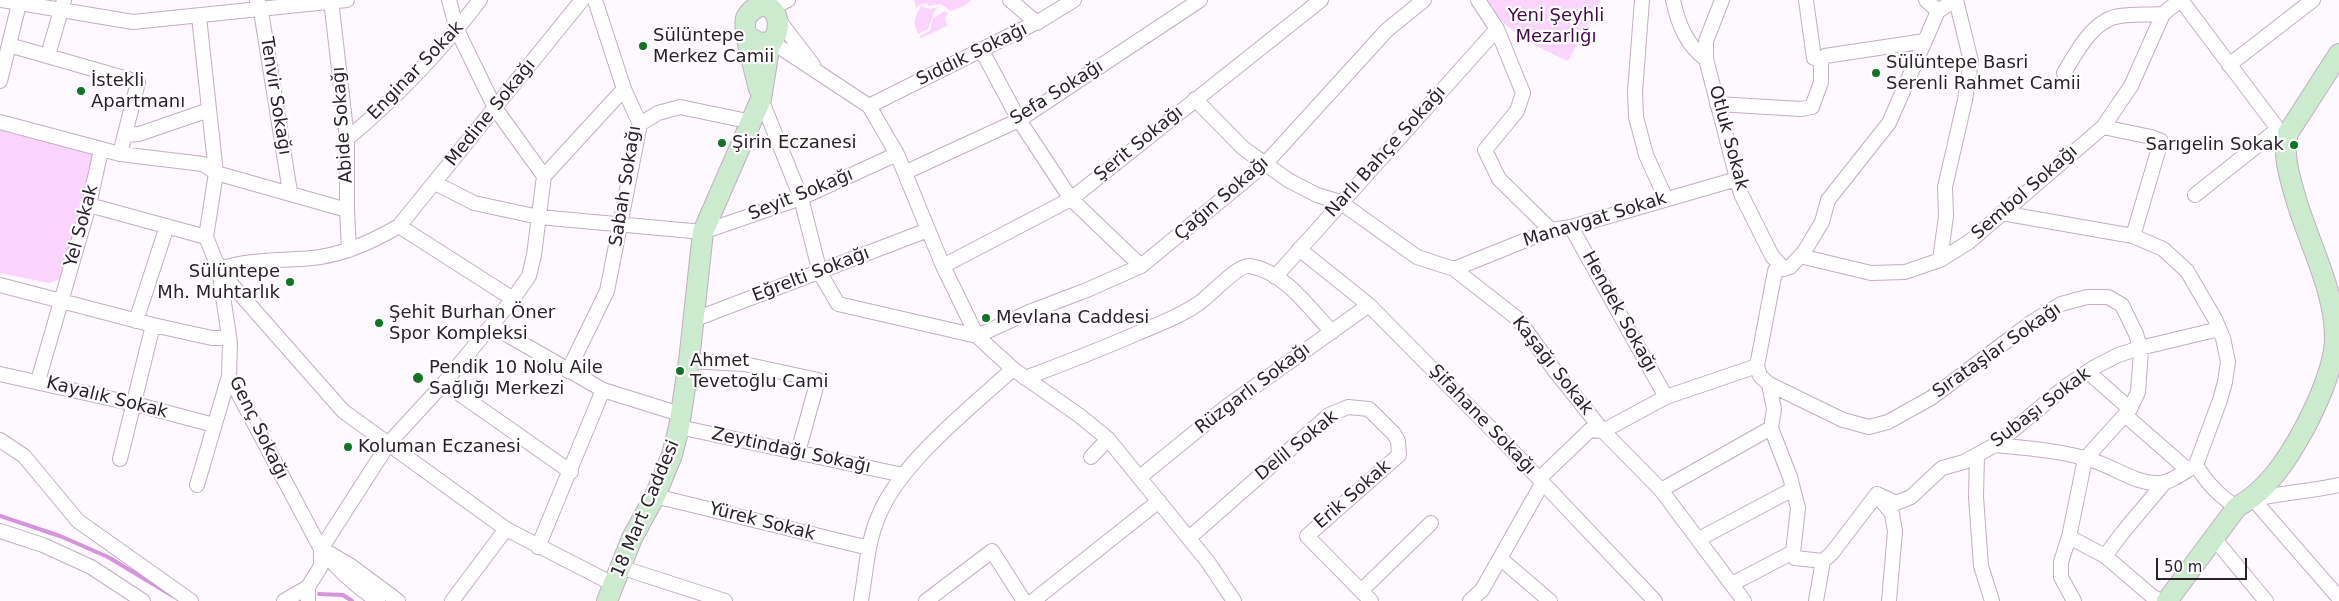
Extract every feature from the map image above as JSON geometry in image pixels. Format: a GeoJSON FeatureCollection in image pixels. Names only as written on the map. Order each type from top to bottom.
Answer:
{"type":"FeatureCollection","features":[{"type":"Feature","properties":{"kind":"street"},"geometry":{"type":"LineString","coordinates":[[2,0],[19,4],[63,5],[133,22],[199,17],[259,5],[347,0]]}},
{"type":"Feature","properties":{"kind":"street"},"geometry":{"type":"LineString","coordinates":[[449,0],[457,30],[495,108],[544,176]]}},
{"type":"Feature","properties":{"kind":"street","name":"Enginar Sokak"},"geometry":{"type":"LineString","coordinates":[[348,139],[378,114],[457,30],[480,0]]}},
{"type":"Feature","properties":{"kind":"street","name":"Medine Sokağı"},"geometry":{"type":"LineString","coordinates":[[399,226],[582,0]]}},
{"type":"Feature","properties":{"kind":"street","name":"Sabah Sokağı"},"geometry":{"type":"LineString","coordinates":[[568,371],[607,291],[622,223],[640,124],[624,89],[595,0]]}},
{"type":"Feature","properties":{"kind":"street"},"geometry":{"type":"LineString","coordinates":[[1010,0],[1037,22]]}},
{"type":"Feature","properties":{"kind":"street","name":"Sıddık Sokağı"},"geometry":{"type":"LineString","coordinates":[[869,106],[1037,22],[1074,0]]}},
{"type":"Feature","properties":{"kind":"street","name":"Sefa Sokağı"},"geometry":{"type":"LineString","coordinates":[[906,172],[1019,120],[1200,0]]}},
{"type":"Feature","properties":{"kind":"street","name":"Şerit Sokağı"},"geometry":{"type":"LineString","coordinates":[[943,266],[1071,199],[1321,0]]}},
{"type":"Feature","properties":{"kind":"street","name":"Çağın Sokağı"},"geometry":{"type":"LineString","coordinates":[[976,336],[1141,266],[1265,164],[1386,30],[1424,0]]}},
{"type":"Feature","properties":{"kind":"street"},"geometry":{"type":"LineString","coordinates":[[1478,0],[1497,29],[1523,93],[1517,111],[1485,150],[1499,179],[1551,230]]}},
{"type":"Feature","properties":{"kind":"street"},"geometry":{"type":"LineString","coordinates":[[1642,0],[1634,92],[1636,117],[1646,155],[1666,199]]}},
{"type":"Feature","properties":{"kind":"street"},"geometry":{"type":"LineString","coordinates":[[1673,0],[1677,18],[1685,36],[1698,53],[1706,59]]}},
{"type":"Feature","properties":{"kind":"street","name":"Otluk Sokak"},"geometry":{"type":"LineString","coordinates":[[1722,0],[1706,41],[1706,59],[1741,194],[1772,256],[1784,269]]}},
{"type":"Feature","properties":{"kind":"street"},"geometry":{"type":"LineString","coordinates":[[1806,0],[1814,58],[1821,59],[1837,53],[1925,40]]}},
{"type":"Feature","properties":{"kind":"street"},"geometry":{"type":"LineString","coordinates":[[1926,0],[1938,11]]}},
{"type":"Feature","properties":{"kind":"street"},"geometry":{"type":"LineString","coordinates":[[1823,561],[1795,558],[1793,552],[1798,508],[1793,489],[1770,428],[1774,410],[1769,384],[1760,376],[1758,366],[1775,271],[1790,267],[1800,256],[1822,222],[1828,200],[1889,123],[1938,11],[1955,0],[1971,61],[1965,100],[1945,187],[1946,216],[1940,260]]}},
{"type":"Feature","properties":{"kind":"street"},"geometry":{"type":"LineString","coordinates":[[2167,601],[2213,537],[2291,453],[2311,415],[2328,369],[2335,340],[2333,316],[2326,284],[2306,231],[2292,184],[2282,136],[2180,0]]}},
{"type":"Feature","properties":{"kind":"street","name":"Sembol Sokağı"},"geometry":{"type":"LineString","coordinates":[[1800,256],[1871,273],[1905,272],[1940,260],[1969,242],[2103,127],[2131,86],[2163,14],[2180,0]]}},
{"type":"Feature","properties":{"kind":"street"},"geometry":{"type":"LineString","coordinates":[[2229,65],[2313,0]]}},
{"type":"Feature","properties":{"kind":"street","name":"Abide Sokağı"},"geometry":{"type":"LineString","coordinates":[[332,1],[348,139],[347,210],[349,250]]}},
{"type":"Feature","properties":{"kind":"street"},"geometry":{"type":"LineString","coordinates":[[0,81],[19,4]]}},
{"type":"Feature","properties":{"kind":"street"},"geometry":{"type":"LineString","coordinates":[[48,55],[63,5]]}},
{"type":"Feature","properties":{"kind":"street","name":"Tenvir Sokağı"},"geometry":{"type":"LineString","coordinates":[[259,5],[290,192]]}},
{"type":"Feature","properties":{"kind":"street"},"geometry":{"type":"LineString","coordinates":[[821,75],[769,7],[745,25],[761,99],[801,198],[820,272],[838,304],[976,336]]}},
{"type":"Feature","properties":{"kind":"street","name":"18 Mart Caddesi"},"geometry":{"type":"LineString","coordinates":[[613,584],[632,538],[655,496],[672,455],[680,420],[689,361],[703,232],[761,99],[771,42],[777,32],[769,7]]}},
{"type":"Feature","properties":{"kind":"street"},"geometry":{"type":"LineString","coordinates":[[2064,73],[2080,46],[2100,25],[2117,16],[2163,14]]}},
{"type":"Feature","properties":{"kind":"street"},"geometry":{"type":"LineString","coordinates":[[199,17],[216,173],[206,237],[219,269],[343,411],[506,529],[538,547],[613,584],[725,601]]}},
{"type":"Feature","properties":{"kind":"street","name":"Narlı Bahçe Sokağı"},"geometry":{"type":"LineString","coordinates":[[1275,277],[1340,202],[1497,29]]}},
{"type":"Feature","properties":{"kind":"street"},"geometry":{"type":"LineString","coordinates":[[748,36],[759,43],[771,42],[869,106],[898,154],[943,266],[976,336],[1013,369],[1094,426],[1108,440],[1189,538],[1234,601]]}},
{"type":"Feature","properties":{"kind":"street"},"geometry":{"type":"LineString","coordinates":[[9,45],[138,82],[120,154]]}},
{"type":"Feature","properties":{"kind":"street"},"geometry":{"type":"LineString","coordinates":[[981,49],[1019,120],[1071,199],[1141,266]]}},
{"type":"Feature","properties":{"kind":"street"},"geometry":{"type":"LineString","coordinates":[[2195,195],[2288,132],[2339,54]]}},
{"type":"Feature","properties":{"kind":"street"},"geometry":{"type":"LineString","coordinates":[[1718,104],[1812,107],[1821,82],[1821,59]]}},
{"type":"Feature","properties":{"kind":"street"},"geometry":{"type":"LineString","coordinates":[[284,601],[308,594],[321,566],[322,548],[388,444],[444,383],[492,326],[529,276],[534,255],[544,176],[624,89]]}},
{"type":"Feature","properties":{"kind":"street","name":"Kaşağı Sokak"},"geometry":{"type":"LineString","coordinates":[[1195,99],[1243,148],[1288,180],[1317,194],[1340,202],[1417,257],[1454,268],[1518,320],[1555,371],[1603,431],[1661,490],[1744,601]]}},
{"type":"Feature","properties":{"kind":"street"},"geometry":{"type":"LineString","coordinates":[[640,124],[658,113],[680,107],[752,122]]}},
{"type":"Feature","properties":{"kind":"street"},"geometry":{"type":"LineString","coordinates":[[125,135],[139,134],[209,110]]}},
{"type":"Feature","properties":{"kind":"street"},"geometry":{"type":"LineString","coordinates":[[0,122],[120,154],[202,164],[216,173],[290,192],[347,210]]}},
{"type":"Feature","properties":{"kind":"street"},"geometry":{"type":"LineString","coordinates":[[2103,127],[2151,137],[2161,141],[2133,236]]}},
{"type":"Feature","properties":{"kind":"street","name":"Yel Sokak"},"geometry":{"type":"LineString","coordinates":[[38,381],[89,205],[101,150]]}},
{"type":"Feature","properties":{"kind":"street","name":"Seyit Sokağı"},"geometry":{"type":"LineString","coordinates":[[703,232],[801,198],[898,154]]}},
{"type":"Feature","properties":{"kind":"street","name":"Manavgat Sokak"},"geometry":{"type":"LineString","coordinates":[[1454,268],[1551,230],[1571,227],[1737,180]]}},
{"type":"Feature","properties":{"kind":"street"},"geometry":{"type":"LineString","coordinates":[[435,183],[474,203],[539,217],[622,223],[703,232]]}},
{"type":"Feature","properties":{"kind":"street"},"geometry":{"type":"LineString","coordinates":[[89,205],[206,237]]}},
{"type":"Feature","properties":{"kind":"street"},"geometry":{"type":"LineString","coordinates":[[2002,213],[2133,236],[2163,249],[2187,271],[2205,299],[2219,329],[2228,362],[2225,382],[2212,424],[2192,468],[2165,482],[2105,556]]}},
{"type":"Feature","properties":{"kind":"street"},"geometry":{"type":"LineString","coordinates":[[136,320],[166,226]]}},
{"type":"Feature","properties":{"kind":"street"},"geometry":{"type":"LineString","coordinates":[[219,269],[233,264],[314,258],[349,250],[399,226],[513,299]]}},
{"type":"Feature","properties":{"kind":"street","name":"Hendek Sokağı"},"geometry":{"type":"LineString","coordinates":[[1571,227],[1666,397]]}},
{"type":"Feature","properties":{"kind":"street","name":"Eğrelti Sokağı"},"geometry":{"type":"LineString","coordinates":[[693,320],[928,230]]}},
{"type":"Feature","properties":{"kind":"street","name":"Şifahane Sokağı"},"geometry":{"type":"LineString","coordinates":[[1298,249],[1369,305],[1541,480],[1655,601]]}},
{"type":"Feature","properties":{"kind":"street"},"geometry":{"type":"LineString","coordinates":[[1025,378],[1086,355],[1184,312],[1213,293],[1237,269],[1248,266],[1267,271],[1284,283],[1332,332]]}},
{"type":"Feature","properties":{"kind":"street","name":"Genç Sokağı"},"geometry":{"type":"LineString","coordinates":[[219,269],[229,338],[228,376],[322,548],[338,571],[378,601]]}},
{"type":"Feature","properties":{"kind":"street"},"geometry":{"type":"LineString","coordinates":[[0,285],[153,325],[212,338],[229,338]]}},
{"type":"Feature","properties":{"kind":"street","name":"Sırataşlar Sokağı"},"geometry":{"type":"LineString","coordinates":[[1769,384],[1843,420],[1869,426],[1888,422],[1931,398],[2032,322],[2061,304],[2087,297],[2108,297],[2122,305],[2136,334],[2140,348],[2138,392],[2128,412],[2085,459]]}},
{"type":"Feature","properties":{"kind":"street","name":"Rüzgarlı Sokağı"},"geometry":{"type":"LineString","coordinates":[[1140,477],[1226,408],[1369,305]]}},
{"type":"Feature","properties":{"kind":"street"},"geometry":{"type":"LineString","coordinates":[[120,459],[153,325]]}},
{"type":"Feature","properties":{"kind":"street","name":"Zeytindağı Sokağı"},"geometry":{"type":"LineString","coordinates":[[492,326],[603,390],[680,420],[798,452],[903,475]]}},
{"type":"Feature","properties":{"kind":"street","name":"Subaşı Sokak"},"geometry":{"type":"LineString","coordinates":[[1876,494],[1896,503],[1911,498],[1942,468],[1964,462],[1995,445],[2065,388],[2118,355],[2219,329]]}},
{"type":"Feature","properties":{"kind":"street"},"geometry":{"type":"LineString","coordinates":[[689,361],[744,364],[818,380],[798,452]]}},
{"type":"Feature","properties":{"kind":"street"},"geometry":{"type":"LineString","coordinates":[[1470,601],[1482,590],[1541,480],[1590,430],[1603,431],[1666,397],[1758,366]]}},
{"type":"Feature","properties":{"kind":"street"},"geometry":{"type":"LineString","coordinates":[[861,601],[869,548],[878,515],[891,490],[903,475],[967,411],[1013,369]]}},
{"type":"Feature","properties":{"kind":"street"},"geometry":{"type":"LineString","coordinates":[[2088,372],[2128,412],[2204,478],[2225,500],[2245,503],[2284,493],[2304,492],[2339,485]]}},
{"type":"Feature","properties":{"kind":"street","name":"Kayalık Sokak"},"geometry":{"type":"LineString","coordinates":[[0,374],[135,404],[214,425]]}},
{"type":"Feature","properties":{"kind":"street"},"geometry":{"type":"LineString","coordinates":[[198,485],[228,376]]}},
{"type":"Feature","properties":{"kind":"street"},"geometry":{"type":"LineString","coordinates":[[444,383],[570,472]]}},
{"type":"Feature","properties":{"kind":"street"},"geometry":{"type":"LineString","coordinates":[[538,547],[603,390]]}},
{"type":"Feature","properties":{"kind":"street","name":"Delil Sokak"},"geometry":{"type":"LineString","coordinates":[[1189,538],[1329,416],[1348,407],[1369,409],[1380,418],[1398,441],[1399,455]]}},
{"type":"Feature","properties":{"kind":"street"},"geometry":{"type":"LineString","coordinates":[[1661,490],[1770,428]]}},
{"type":"Feature","properties":{"kind":"street"},"geometry":{"type":"LineString","coordinates":[[0,440],[24,456],[78,521],[191,601]]}},
{"type":"Feature","properties":{"kind":"street"},"geometry":{"type":"LineString","coordinates":[[1090,457],[1108,440]]}},
{"type":"Feature","properties":{"kind":"street"},"geometry":{"type":"LineString","coordinates":[[1995,445],[2085,459],[2143,481],[2165,482]]}},
{"type":"Feature","properties":{"kind":"street"},"geometry":{"type":"LineString","coordinates":[[1977,454],[1976,497],[1981,566],[1992,601]]}},
{"type":"Feature","properties":{"kind":"street","name":"Erik Sokak"},"geometry":{"type":"LineString","coordinates":[[1366,596],[1307,536],[1399,455]]}},
{"type":"Feature","properties":{"kind":"street"},"geometry":{"type":"LineString","coordinates":[[2074,601],[2061,577],[2061,562],[2070,537],[2085,459]]}},
{"type":"Feature","properties":{"kind":"street"},"geometry":{"type":"LineString","coordinates":[[1698,539],[1793,489]]}},
{"type":"Feature","properties":{"kind":"street"},"geometry":{"type":"LineString","coordinates":[[1816,601],[1823,561],[1832,553],[1876,494],[1892,514],[1896,531],[1889,601]]}},
{"type":"Feature","properties":{"kind":"street","name":"Yürek Sokak"},"geometry":{"type":"LineString","coordinates":[[655,496],[869,548]]}},
{"type":"Feature","properties":{"kind":"street"},"geometry":{"type":"LineString","coordinates":[[1033,601],[1159,501]]}},
{"type":"Feature","properties":{"kind":"street"},"geometry":{"type":"LineString","coordinates":[[2245,503],[2339,598]]}},
{"type":"Feature","properties":{"kind":"street"},"geometry":{"type":"LineString","coordinates":[[1366,596],[1431,523]]}},
{"type":"Feature","properties":{"kind":"street"},"geometry":{"type":"LineString","coordinates":[[452,601],[506,529]]}},
{"type":"Feature","properties":{"kind":"street"},"geometry":{"type":"LineString","coordinates":[[0,531],[42,545],[91,567],[143,601]]}},
{"type":"Feature","properties":{"kind":"street"},"geometry":{"type":"LineString","coordinates":[[2070,537],[2105,556],[2153,597],[2161,601]]}},
{"type":"Feature","properties":{"kind":"street"},"geometry":{"type":"LineString","coordinates":[[2213,537],[2266,601]]}},
{"type":"Feature","properties":{"kind":"street"},"geometry":{"type":"LineString","coordinates":[[322,548],[351,566],[398,601]]}},
{"type":"Feature","properties":{"kind":"street"},"geometry":{"type":"LineString","coordinates":[[926,601],[992,551],[1024,601]]}},
{"type":"Feature","properties":{"kind":"street"},"geometry":{"type":"LineString","coordinates":[[1732,584],[1793,552]]}},
{"type":"Feature","properties":{"kind":"street"},"geometry":{"type":"LineString","coordinates":[[1500,559],[1550,601]]}},
{"type":"Feature","properties":{"kind":"green space"},"geometry":{"type":"Polygon","coordinates":[[[914,0],[971,0],[964,6],[951,11],[941,4],[928,6],[927,3],[921,4],[916,8],[914,0]]]}},
{"type":"Feature","properties":{"kind":"green space","name":"Yeni Şeyhli Mezarlığı"},"geometry":{"type":"Polygon","coordinates":[[[1484,0],[1601,0],[1568,61],[1533,44],[1511,29],[1500,20],[1484,0]]]}},
{"type":"Feature","properties":{"kind":"green space"},"geometry":{"type":"Polygon","coordinates":[[[921,6],[930,9],[939,7],[935,10],[928,29],[918,34],[915,20],[921,6]]]}},
{"type":"Feature","properties":{"kind":"green space"},"geometry":{"type":"Polygon","coordinates":[[[944,11],[948,13],[945,18],[947,26],[921,38],[920,36],[930,31],[933,19],[944,11]]]}},
{"type":"Feature","properties":{"kind":"green space"},"geometry":{"type":"Polygon","coordinates":[[[0,126],[92,153],[91,175],[62,278],[49,283],[0,273],[0,126]]]}},
{"type":"Feature","properties":{"kind":"waterway"},"geometry":{"type":"LineString","coordinates":[[0,516],[60,536],[108,557],[173,596]]}},
{"type":"Feature","properties":{"kind":"waterway"},"geometry":{"type":"LineString","coordinates":[[319,594],[343,595],[352,601]]}},
{"type":"Feature","properties":{"kind":"place","name":"Sülüntepe Merkez Camii"},"geometry":{"type":"Point","coordinates":[643,46]}},
{"type":"Feature","properties":{"kind":"place","name":"Sülüntepe Basri Serenli Rahmet Camii"},"geometry":{"type":"Point","coordinates":[1876,73]}},
{"type":"Feature","properties":{"kind":"place","name":"İstekli Apartmanı"},"geometry":{"type":"Point","coordinates":[81,91]}},
{"type":"Feature","properties":{"kind":"place","name":"Şirin Eczanesi"},"geometry":{"type":"Point","coordinates":[722,143]}},
{"type":"Feature","properties":{"kind":"place","name":"Sarıgelin Sokak"},"geometry":{"type":"Point","coordinates":[2294,145]}},
{"type":"Feature","properties":{"kind":"place","name":"Sülüntepe Mh. Muhtarlık"},"geometry":{"type":"Point","coordinates":[290,282]}},
{"type":"Feature","properties":{"kind":"place","name":"Mevlana Caddesi"},"geometry":{"type":"Point","coordinates":[986,318]}},
{"type":"Feature","properties":{"kind":"place","name":"Şehit Burhan Öner Spor Kompleksi"},"geometry":{"type":"Point","coordinates":[379,323]}},
{"type":"Feature","properties":{"kind":"place","name":"Ahmet Tevetoğlu Cami"},"geometry":{"type":"Point","coordinates":[680,371]}},
{"type":"Feature","properties":{"kind":"place","name":"Pendik 10 Nolu Aile Sağlığı Merkezi"},"geometry":{"type":"Point","coordinates":[418,378]}},
{"type":"Feature","properties":{"kind":"place","name":"Koluman Eczanesi"},"geometry":{"type":"Point","coordinates":[348,447]}}]}
